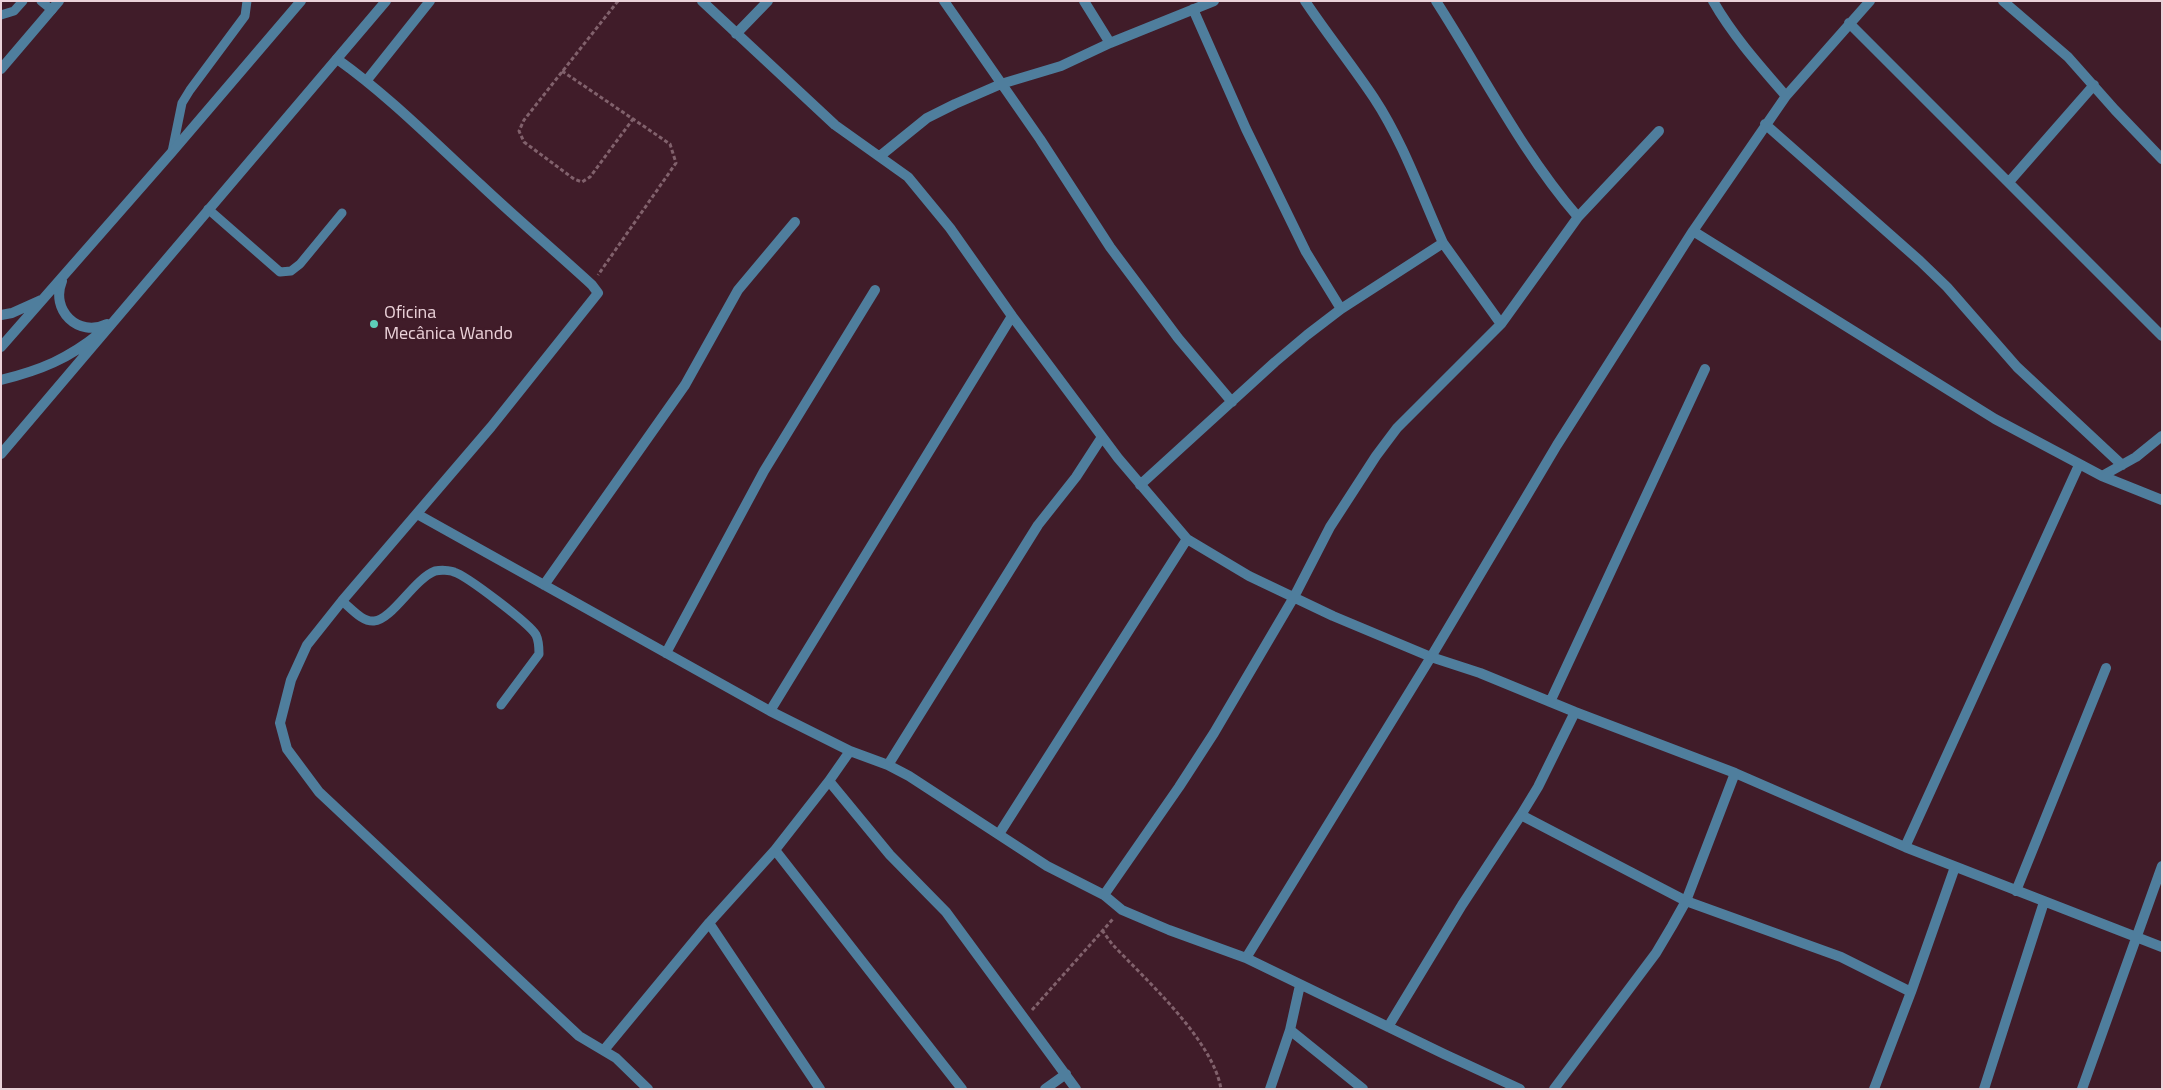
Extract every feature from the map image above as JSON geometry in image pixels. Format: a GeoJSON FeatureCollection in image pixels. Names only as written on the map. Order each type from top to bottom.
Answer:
{"type":"FeatureCollection","features":[{"type":"Feature","properties":{"kind":"street"},"geometry":{"type":"LineString","coordinates":[[1,69],[59,1]]}},
{"type":"Feature","properties":{"kind":"street"},"geometry":{"type":"LineString","coordinates":[[1,347],[301,1]]}},
{"type":"Feature","properties":{"kind":"street"},"geometry":{"type":"LineString","coordinates":[[1,454],[386,1]]}},
{"type":"Feature","properties":{"kind":"street"},"geometry":{"type":"LineString","coordinates":[[367,80],[430,1]]}},
{"type":"Feature","properties":{"kind":"street"},"geometry":{"type":"LineString","coordinates":[[702,1],[835,124],[908,177],[950,228],[1012,316],[1102,437],[1140,485],[1187,539],[1242,572],[1294,597],[1431,656],[1735,773],[1905,847],[2162,947]]}},
{"type":"Feature","properties":{"kind":"street"},"geometry":{"type":"LineString","coordinates":[[736,34],[768,1]]}},
{"type":"Feature","properties":{"kind":"street"},"geometry":{"type":"LineString","coordinates":[[944,1],[1110,247],[1178,338],[1232,402]]}},
{"type":"Feature","properties":{"kind":"street"},"geometry":{"type":"LineString","coordinates":[[1084,1],[1110,44]]}},
{"type":"Feature","properties":{"kind":"street"},"geometry":{"type":"LineString","coordinates":[[880,156],[927,118],[1001,84],[1061,66],[1214,1]]}},
{"type":"Feature","properties":{"kind":"street"},"geometry":{"type":"LineString","coordinates":[[1305,1],[1374,98],[1401,146],[1443,243],[1501,324]]}},
{"type":"Feature","properties":{"kind":"street"},"geometry":{"type":"LineString","coordinates":[[1436,1],[1529,153],[1578,216]]}},
{"type":"Feature","properties":{"kind":"street"},"geometry":{"type":"LineString","coordinates":[[1713,1],[1723,19],[1745,49],[1786,96]]}},
{"type":"Feature","properties":{"kind":"street"},"geometry":{"type":"LineString","coordinates":[[1246,958],[1431,656],[1557,445],[1694,231],[1765,124],[1786,96],[1870,1]]}},
{"type":"Feature","properties":{"kind":"street"},"geometry":{"type":"LineString","coordinates":[[2003,1],[2068,57],[2162,159]]}},
{"type":"Feature","properties":{"kind":"street"},"geometry":{"type":"LineString","coordinates":[[1193,9],[1246,129],[1306,252],[1341,309]]}},
{"type":"Feature","properties":{"kind":"street"},"geometry":{"type":"LineString","coordinates":[[1849,23],[2162,336]]}},
{"type":"Feature","properties":{"kind":"street"},"geometry":{"type":"LineString","coordinates":[[337,59],[367,80],[592,285],[598,293],[491,427],[342,601],[307,645],[291,680],[280,723],[287,749],[319,792],[579,1036],[604,1050],[627,1068],[648,1089]]}},
{"type":"Feature","properties":{"kind":"street"},"geometry":{"type":"LineString","coordinates":[[2009,182],[2094,85]]}},
{"type":"Feature","properties":{"kind":"street"},"geometry":{"type":"LineString","coordinates":[[1765,124],[1920,261],[1947,287],[2017,368],[2122,465]]}},
{"type":"Feature","properties":{"kind":"street"},"geometry":{"type":"LineString","coordinates":[[1104,896],[1179,787],[1255,665],[1294,597],[1342,506],[1397,428],[1501,324],[1578,216],[1659,131]]}},
{"type":"Feature","properties":{"kind":"street"},"geometry":{"type":"LineString","coordinates":[[544,585],[685,385],[738,290],[794,222]]}},
{"type":"Feature","properties":{"kind":"street"},"geometry":{"type":"LineString","coordinates":[[1694,231],[1995,419],[2079,465],[2162,500]]}},
{"type":"Feature","properties":{"kind":"street"},"geometry":{"type":"LineString","coordinates":[[1140,485],[1275,362],[1341,309],[1443,243]]}},
{"type":"Feature","properties":{"kind":"street"},"geometry":{"type":"LineString","coordinates":[[66,273],[58,293],[63,313],[70,321],[90,328],[100,327],[118,318]]}},
{"type":"Feature","properties":{"kind":"street"},"geometry":{"type":"LineString","coordinates":[[666,653],[764,471],[875,290]]}},
{"type":"Feature","properties":{"kind":"street"},"geometry":{"type":"LineString","coordinates":[[1,315],[12,313],[44,298]]}},
{"type":"Feature","properties":{"kind":"street"},"geometry":{"type":"LineString","coordinates":[[770,711],[1012,316]]}},
{"type":"Feature","properties":{"kind":"street"},"geometry":{"type":"LineString","coordinates":[[1,380],[35,372],[78,350],[118,318]]}},
{"type":"Feature","properties":{"kind":"street"},"geometry":{"type":"LineString","coordinates":[[1550,702],[1705,369]]}},
{"type":"Feature","properties":{"kind":"street"},"geometry":{"type":"LineString","coordinates":[[2102,476],[2146,449],[2162,436]]}},
{"type":"Feature","properties":{"kind":"street"},"geometry":{"type":"LineString","coordinates":[[888,764],[1038,525],[1076,477],[1102,437]]}},
{"type":"Feature","properties":{"kind":"street"},"geometry":{"type":"LineString","coordinates":[[1905,847],[2079,465]]}},
{"type":"Feature","properties":{"kind":"street"},"geometry":{"type":"LineString","coordinates":[[417,514],[770,711],[850,751],[888,764],[1047,866],[1104,896],[1122,910],[1246,958],[1520,1089]]}},
{"type":"Feature","properties":{"kind":"street"},"geometry":{"type":"LineString","coordinates":[[999,834],[1187,539]]}},
{"type":"Feature","properties":{"kind":"street"},"geometry":{"type":"LineString","coordinates":[[2016,891],[2106,668]]}},
{"type":"Feature","properties":{"kind":"street"},"geometry":{"type":"LineString","coordinates":[[1388,1027],[1466,898],[1538,787],[1575,712]]}},
{"type":"Feature","properties":{"kind":"street"},"geometry":{"type":"LineString","coordinates":[[604,1050],[709,923],[775,850],[850,751]]}},
{"type":"Feature","properties":{"kind":"street"},"geometry":{"type":"LineString","coordinates":[[1554,1089],[1656,953],[1686,901],[1735,773]]}},
{"type":"Feature","properties":{"kind":"street"},"geometry":{"type":"LineString","coordinates":[[829,781],[890,855],[946,912],[1076,1089]]}},
{"type":"Feature","properties":{"kind":"street"},"geometry":{"type":"LineString","coordinates":[[1521,815],[1686,901],[1842,957],[1911,992]]}},
{"type":"Feature","properties":{"kind":"street"},"geometry":{"type":"LineString","coordinates":[[775,850],[962,1089]]}},
{"type":"Feature","properties":{"kind":"street"},"geometry":{"type":"LineString","coordinates":[[2082,1089],[2162,866]]}},
{"type":"Feature","properties":{"kind":"street"},"geometry":{"type":"LineString","coordinates":[[1874,1089],[1911,992],[1955,867]]}},
{"type":"Feature","properties":{"kind":"street"},"geometry":{"type":"LineString","coordinates":[[1984,1089],[2044,902]]}},
{"type":"Feature","properties":{"kind":"street"},"geometry":{"type":"LineString","coordinates":[[709,923],[820,1089]]}},
{"type":"Feature","properties":{"kind":"street"},"geometry":{"type":"LineString","coordinates":[[1270,1089],[1290,1030],[1300,985]]}},
{"type":"Feature","properties":{"kind":"street"},"geometry":{"type":"LineString","coordinates":[[1290,1030],[1364,1089]]}},
{"type":"Feature","properties":{"kind":"street"},"geometry":{"type":"LineString","coordinates":[[1045,1089],[1066,1074]]}},
{"type":"Feature","properties":{"kind":"lane"},"geometry":{"type":"LineString","coordinates":[[1,15],[14,11],[23,1]]}},
{"type":"Feature","properties":{"kind":"lane"},"geometry":{"type":"LineString","coordinates":[[41,1],[52,10]]}},
{"type":"Feature","properties":{"kind":"lane"},"geometry":{"type":"LineString","coordinates":[[172,152],[182,103],[245,16],[247,1]]}},
{"type":"Feature","properties":{"kind":"lane"},"geometry":{"type":"LineString","coordinates":[[208,209],[280,272],[290,271],[300,264],[342,213]]}},
{"type":"Feature","properties":{"kind":"lane"},"geometry":{"type":"LineString","coordinates":[[342,601],[364,620],[372,622],[386,616],[424,576],[438,570],[454,572],[474,584],[526,624],[536,635],[539,645],[539,654],[501,705]]}},
{"type":"Feature","properties":{"kind":"path"},"geometry":{"type":"LineString","coordinates":[[618,1],[524,120],[519,131],[524,142],[574,179],[582,182],[590,177],[633,119]]}},
{"type":"Feature","properties":{"kind":"path"},"geometry":{"type":"LineString","coordinates":[[562,71],[670,144],[676,163],[592,285]]}},
{"type":"Feature","properties":{"kind":"path"},"geometry":{"type":"LineString","coordinates":[[1024,1017],[1039,1003],[1102,930],[1122,910]]}},
{"type":"Feature","properties":{"kind":"path"},"geometry":{"type":"LineString","coordinates":[[1102,930],[1112,944],[1193,1032],[1210,1057],[1220,1081],[1221,1089]]}},
{"type":"Feature","properties":{"kind":"place","name":"Oficina Mecânica Wando"},"geometry":{"type":"Point","coordinates":[374,324]}}]}
